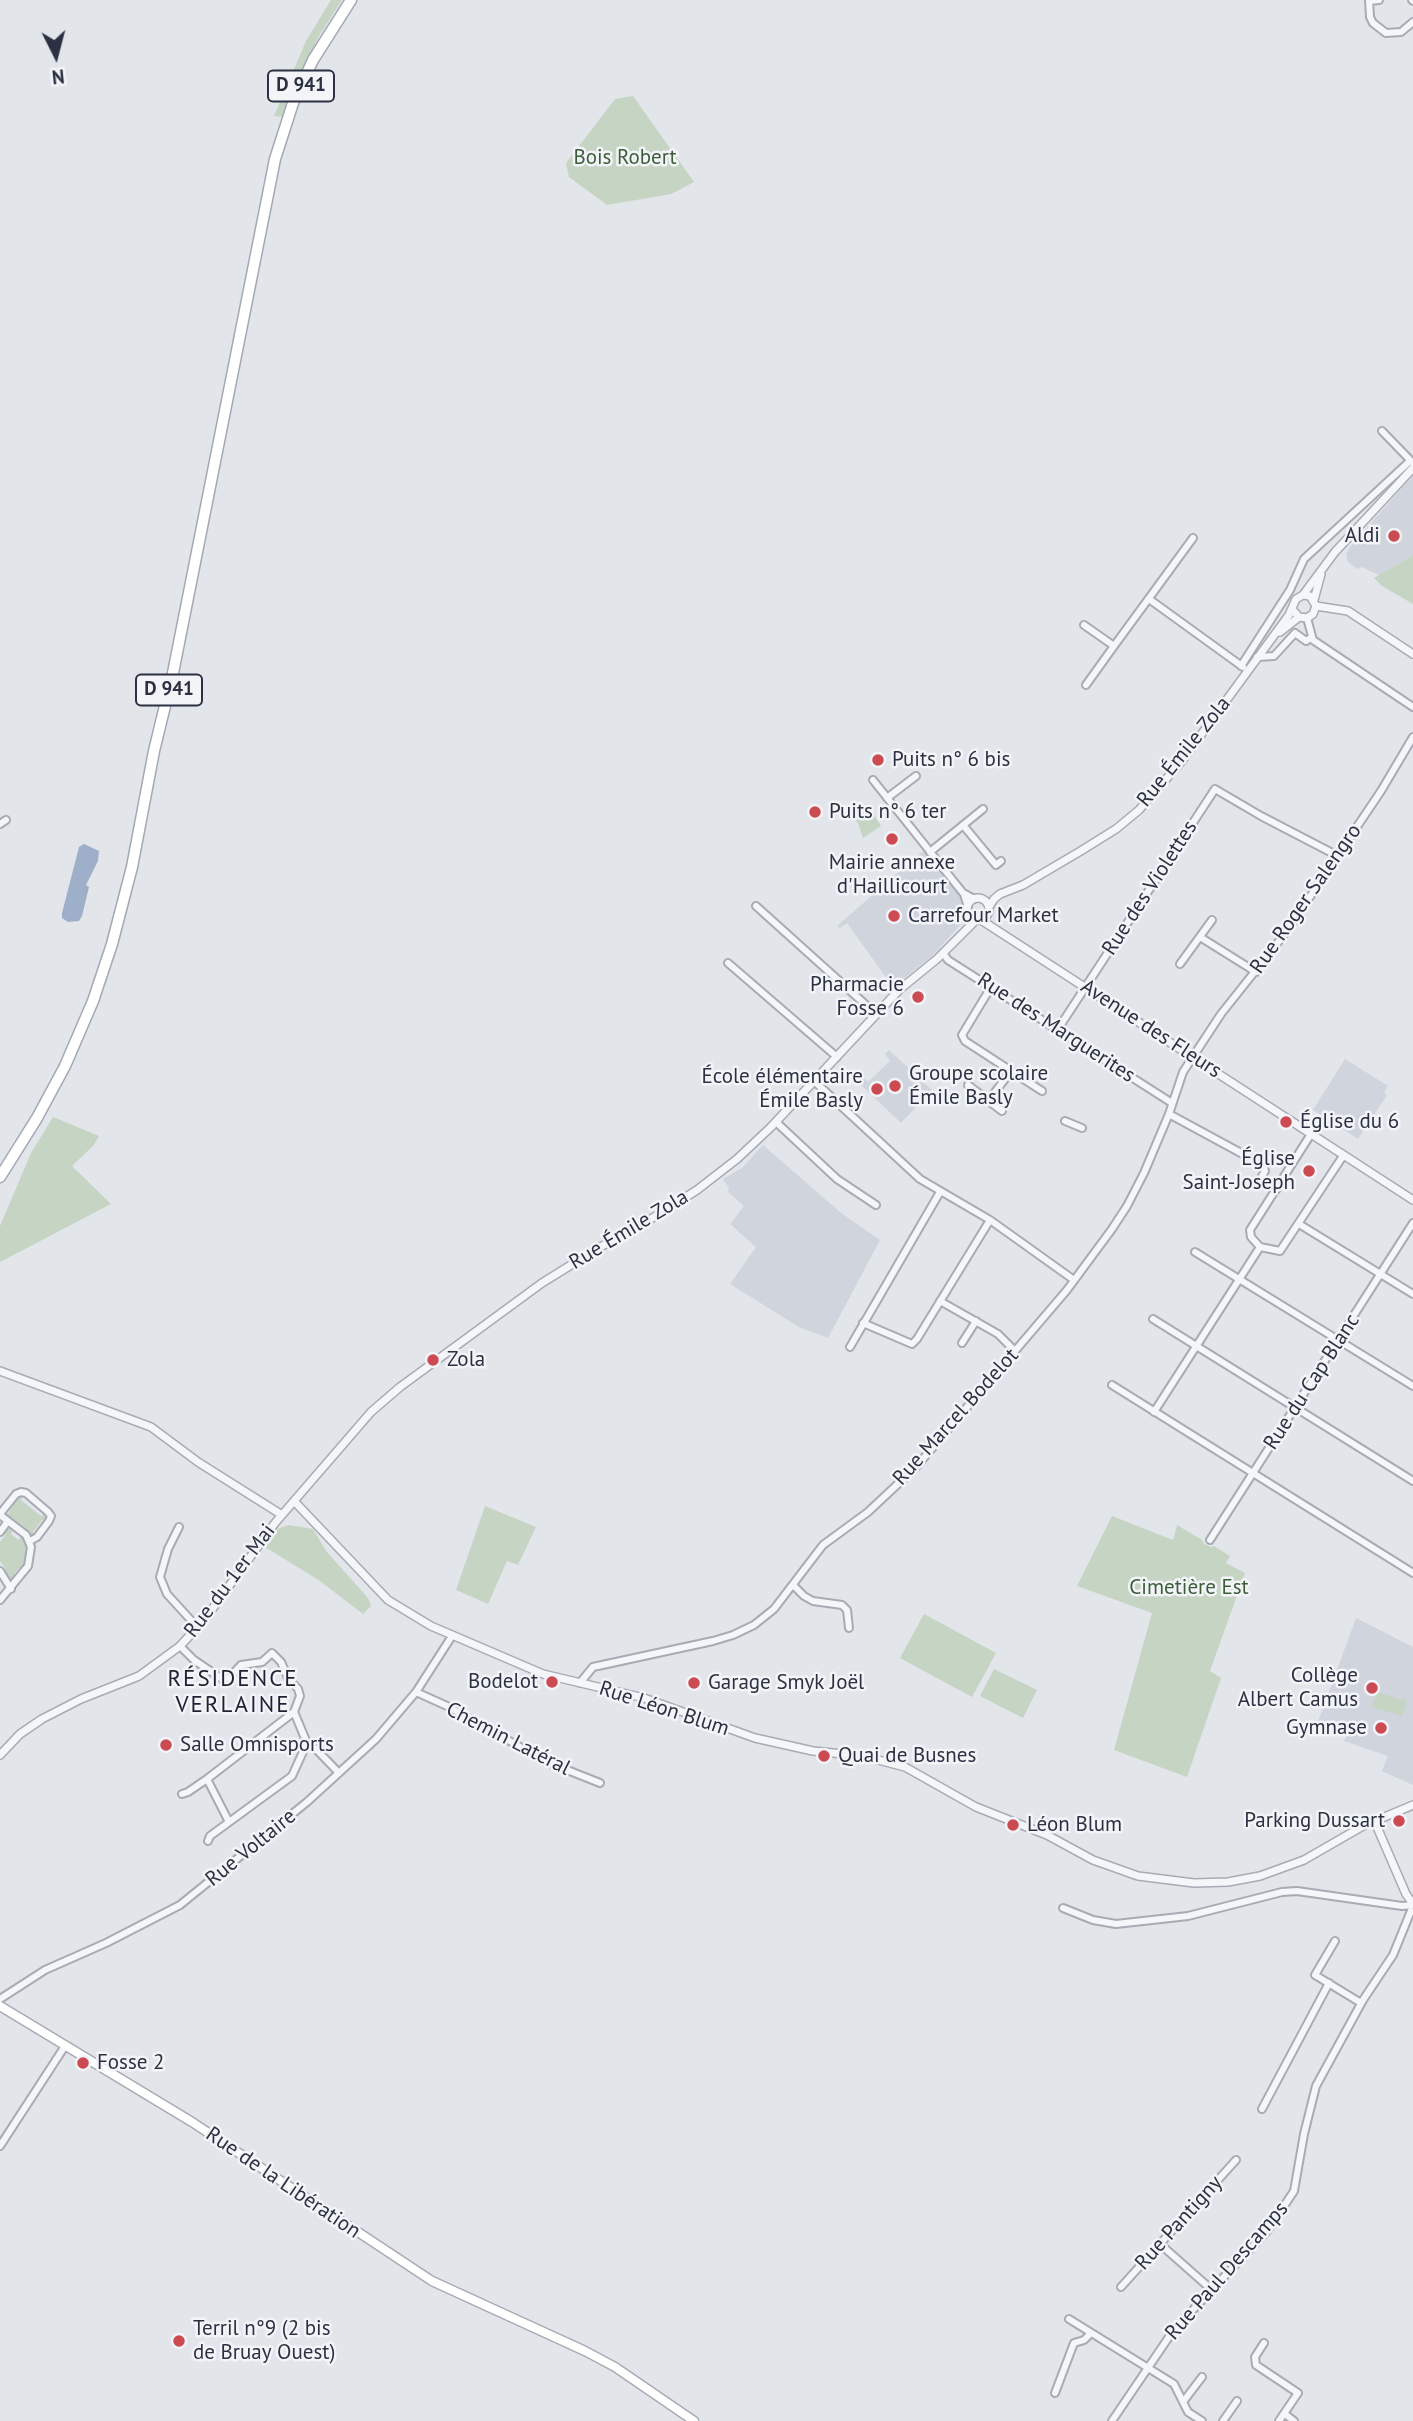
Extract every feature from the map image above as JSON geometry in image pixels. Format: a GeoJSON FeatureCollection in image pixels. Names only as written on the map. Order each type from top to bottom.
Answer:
{"type":"FeatureCollection","features":[{"type":"Feature","properties":{"kind":"main road","name":"D 941"},"geometry":{"type":"LineString","coordinates":[[0,1177],[37,1118],[65,1066],[93,1001],[112,944],[132,867],[154,751],[176,660],[275,159],[293,103],[313,60],[351,0]]}},
{"type":"Feature","properties":{"kind":"main road","name":"Rue de la Libération"},"geometry":{"type":"LineString","coordinates":[[0,2006],[192,2122],[432,2281],[615,2367],[694,2421]]}},
{"type":"Feature","properties":{"kind":"street"},"geometry":{"type":"LineString","coordinates":[[1379,0],[1369,1],[1370,17],[1373,23],[1386,33],[1401,32],[1413,22]]}},
{"type":"Feature","properties":{"kind":"street"},"geometry":{"type":"LineString","coordinates":[[1382,431],[1412,464]]}},
{"type":"Feature","properties":{"kind":"street"},"geometry":{"type":"LineString","coordinates":[[1149,599],[1244,668],[1304,559],[1364,501],[1412,464]]}},
{"type":"Feature","properties":{"kind":"street"},"geometry":{"type":"LineString","coordinates":[[1269,642],[1296,599],[1303,595],[1412,464]]}},
{"type":"Feature","properties":{"kind":"street"},"geometry":{"type":"LineString","coordinates":[[1086,685],[1193,538]]}},
{"type":"Feature","properties":{"kind":"street"},"geometry":{"type":"LineString","coordinates":[[1269,642],[1303,617],[1313,614],[1323,568]]}},
{"type":"Feature","properties":{"kind":"street"},"geometry":{"type":"LineString","coordinates":[[1303,595],[1310,596],[1315,603],[1348,611],[1413,654]]}},
{"type":"Feature","properties":{"kind":"street"},"geometry":{"type":"LineString","coordinates":[[1285,597],[1303,617],[1313,640],[1413,708]]}},
{"type":"Feature","properties":{"kind":"street"},"geometry":{"type":"LineString","coordinates":[[1084,625],[1114,646]]}},
{"type":"Feature","properties":{"kind":"street"},"geometry":{"type":"LineString","coordinates":[[1257,657],[1274,656],[1295,633],[1306,640],[1312,637]]}},
{"type":"Feature","properties":{"kind":"street","name":"Rue Émile Zola"},"geometry":{"type":"LineString","coordinates":[[282,1515],[371,1412],[400,1387],[542,1283],[696,1190],[737,1159],[776,1122],[899,990],[943,953],[976,915],[989,907],[993,899],[1023,885],[1088,847],[1139,810],[1179,765],[1244,668],[1269,642]]}},
{"type":"Feature","properties":{"kind":"street","name":"Rue Roger Salengro"},"geometry":{"type":"LineString","coordinates":[[1193,1056],[1338,856],[1413,737]]}},
{"type":"Feature","properties":{"kind":"street"},"geometry":{"type":"LineString","coordinates":[[887,798],[916,776]]}},
{"type":"Feature","properties":{"kind":"street"},"geometry":{"type":"LineString","coordinates":[[873,780],[963,893],[976,915]]}},
{"type":"Feature","properties":{"kind":"street","name":"Rue des Violettes"},"geometry":{"type":"LineString","coordinates":[[1058,1029],[1215,789],[1338,856]]}},
{"type":"Feature","properties":{"kind":"street"},"geometry":{"type":"LineString","coordinates":[[930,852],[983,809]]}},
{"type":"Feature","properties":{"kind":"street"},"geometry":{"type":"LineString","coordinates":[[963,825],[996,865],[1001,862]]}},
{"type":"Feature","properties":{"kind":"street","name":"Rue Émile Zola"},"geometry":{"type":"LineString","coordinates":[[978,899],[1013,889]]}},
{"type":"Feature","properties":{"kind":"street"},"geometry":{"type":"LineString","coordinates":[[963,893],[989,907]]}},
{"type":"Feature","properties":{"kind":"street"},"geometry":{"type":"LineString","coordinates":[[976,915],[978,899]]}},
{"type":"Feature","properties":{"kind":"street"},"geometry":{"type":"LineString","coordinates":[[756,906],[876,1014]]}},
{"type":"Feature","properties":{"kind":"street","name":"Avenue des Fleurs"},"geometry":{"type":"LineString","coordinates":[[976,915],[1413,1200]]}},
{"type":"Feature","properties":{"kind":"street"},"geometry":{"type":"LineString","coordinates":[[1180,964],[1212,920]]}},
{"type":"Feature","properties":{"kind":"street"},"geometry":{"type":"LineString","coordinates":[[1200,937],[1256,972]]}},
{"type":"Feature","properties":{"kind":"street","name":"Rue des Marguerites"},"geometry":{"type":"LineString","coordinates":[[943,953],[948,960],[1172,1103]]}},
{"type":"Feature","properties":{"kind":"street"},"geometry":{"type":"LineString","coordinates":[[729,963],[837,1057]]}},
{"type":"Feature","properties":{"kind":"street"},"geometry":{"type":"LineString","coordinates":[[991,987],[962,1035],[965,1041],[1042,1091]]}},
{"type":"Feature","properties":{"kind":"street","name":"Rue Marcel Bodelot"},"geometry":{"type":"LineString","coordinates":[[580,1683],[593,1667],[733,1635],[754,1625],[771,1612],[824,1545],[868,1512],[916,1467],[1074,1280],[1127,1206],[1169,1114],[1183,1072],[1193,1056]]}},
{"type":"Feature","properties":{"kind":"street"},"geometry":{"type":"LineString","coordinates":[[989,1100],[1011,1070]]}},
{"type":"Feature","properties":{"kind":"street"},"geometry":{"type":"LineString","coordinates":[[814,1081],[911,1172],[990,1220],[1074,1280]]}},
{"type":"Feature","properties":{"kind":"street"},"geometry":{"type":"LineString","coordinates":[[968,1085],[1002,1111]]}},
{"type":"Feature","properties":{"kind":"street"},"geometry":{"type":"LineString","coordinates":[[1169,1114],[1263,1165],[1265,1171],[1261,1178],[1276,1190]]}},
{"type":"Feature","properties":{"kind":"street"},"geometry":{"type":"LineString","coordinates":[[1065,1121],[1082,1128]]}},
{"type":"Feature","properties":{"kind":"street"},"geometry":{"type":"LineString","coordinates":[[776,1122],[837,1179],[876,1205]]}},
{"type":"Feature","properties":{"kind":"street"},"geometry":{"type":"LineString","coordinates":[[1311,1134],[1250,1230],[1251,1237],[1260,1247],[1280,1251],[1343,1156]]}},
{"type":"Feature","properties":{"kind":"street"},"geometry":{"type":"LineString","coordinates":[[850,1348],[940,1192]]}},
{"type":"Feature","properties":{"kind":"street"},"geometry":{"type":"LineString","coordinates":[[863,1323],[912,1344],[990,1220]]}},
{"type":"Feature","properties":{"kind":"street","name":"Rue du Cap Blanc"},"geometry":{"type":"LineString","coordinates":[[1210,1540],[1413,1223]]}},
{"type":"Feature","properties":{"kind":"street"},"geometry":{"type":"LineString","coordinates":[[1298,1224],[1413,1294]]}},
{"type":"Feature","properties":{"kind":"street"},"geometry":{"type":"LineString","coordinates":[[1154,1412],[1260,1247]]}},
{"type":"Feature","properties":{"kind":"street"},"geometry":{"type":"LineString","coordinates":[[1195,1252],[1413,1386]]}},
{"type":"Feature","properties":{"kind":"street"},"geometry":{"type":"LineString","coordinates":[[940,1301],[998,1334],[1015,1351]]}},
{"type":"Feature","properties":{"kind":"street"},"geometry":{"type":"LineString","coordinates":[[1153,1319],[1413,1481]]}},
{"type":"Feature","properties":{"kind":"street"},"geometry":{"type":"LineString","coordinates":[[962,1343],[976,1321]]}},
{"type":"Feature","properties":{"kind":"street"},"geometry":{"type":"LineString","coordinates":[[0,1371],[151,1427],[198,1462],[282,1515]]}},
{"type":"Feature","properties":{"kind":"street"},"geometry":{"type":"LineString","coordinates":[[1112,1385],[1413,1573]]}},
{"type":"Feature","properties":{"kind":"street"},"geometry":{"type":"LineString","coordinates":[[0,1600],[28,1566],[31,1556],[30,1541],[0,1514],[16,1494],[21,1492],[48,1511],[51,1517],[37,1537],[30,1541]]}},
{"type":"Feature","properties":{"kind":"street","name":"Rue Léon Blum"},"geometry":{"type":"LineString","coordinates":[[294,1502],[388,1600],[413,1618],[452,1636],[543,1674],[644,1698],[776,1744],[890,1762],[920,1774],[976,1807],[1138,1876],[1184,1883],[1228,1882],[1260,1876],[1296,1864],[1374,1820],[1413,1805]]}},
{"type":"Feature","properties":{"kind":"street","name":"Rue du 1er Mai"},"geometry":{"type":"LineString","coordinates":[[0,1755],[20,1734],[42,1718],[139,1675],[180,1646],[198,1628],[282,1515]]}},
{"type":"Feature","properties":{"kind":"street"},"geometry":{"type":"LineString","coordinates":[[0,1532],[8,1521]]}},
{"type":"Feature","properties":{"kind":"street"},"geometry":{"type":"LineString","coordinates":[[179,1527],[168,1549],[160,1577],[167,1594],[198,1628]]}},
{"type":"Feature","properties":{"kind":"street"},"geometry":{"type":"LineString","coordinates":[[0,1571],[11,1589]]}},
{"type":"Feature","properties":{"kind":"street"},"geometry":{"type":"LineString","coordinates":[[793,1585],[813,1601],[842,1605],[849,1616],[849,1628]]}},
{"type":"Feature","properties":{"kind":"street","name":"Rue Voltaire"},"geometry":{"type":"LineString","coordinates":[[0,1999],[45,1970],[106,1943],[180,1905],[306,1802],[376,1739],[416,1692],[452,1636]]}},
{"type":"Feature","properties":{"kind":"street"},"geometry":{"type":"LineString","coordinates":[[180,1646],[194,1660],[222,1679],[229,1678],[241,1665],[262,1662],[272,1653],[298,1689],[299,1696],[294,1712],[207,1779],[181,1794]]}},
{"type":"Feature","properties":{"kind":"street","name":"Chemin Latéral"},"geometry":{"type":"LineString","coordinates":[[416,1692],[547,1762],[600,1783]]}},
{"type":"Feature","properties":{"kind":"street"},"geometry":{"type":"LineString","coordinates":[[294,1712],[307,1743],[339,1773]]}},
{"type":"Feature","properties":{"kind":"street"},"geometry":{"type":"LineString","coordinates":[[208,1841],[210,1836],[292,1776],[307,1743]]}},
{"type":"Feature","properties":{"kind":"street"},"geometry":{"type":"LineString","coordinates":[[207,1779],[229,1822]]}},
{"type":"Feature","properties":{"kind":"street"},"geometry":{"type":"LineString","coordinates":[[1063,1908],[1093,1920],[1128,1924],[1188,1916],[1282,1892],[1297,1891],[1402,1906],[1413,1905],[1374,1820]]}},
{"type":"Feature","properties":{"kind":"street","name":"Rue Paul Descamps"},"geometry":{"type":"LineString","coordinates":[[1112,2421],[1173,2331],[1273,2224],[1294,2191],[1316,2086],[1361,2003],[1393,1955],[1410,1920],[1413,1905]]}},
{"type":"Feature","properties":{"kind":"street"},"geometry":{"type":"LineString","coordinates":[[1335,1941],[1315,1975],[1361,2003]]}},
{"type":"Feature","properties":{"kind":"street"},"geometry":{"type":"LineString","coordinates":[[1262,2109],[1329,1983]]}},
{"type":"Feature","properties":{"kind":"street"},"geometry":{"type":"LineString","coordinates":[[0,2146],[65,2046]]}},
{"type":"Feature","properties":{"kind":"street","name":"Rue Pantigny"},"geometry":{"type":"LineString","coordinates":[[1121,2287],[1236,2160]]}},
{"type":"Feature","properties":{"kind":"street"},"geometry":{"type":"LineString","coordinates":[[1160,2244],[1212,2290]]}},
{"type":"Feature","properties":{"kind":"street"},"geometry":{"type":"LineString","coordinates":[[1069,2319],[1174,2384],[1188,2412],[1202,2421]]}},
{"type":"Feature","properties":{"kind":"street"},"geometry":{"type":"LineString","coordinates":[[1055,2393],[1074,2343],[1084,2340],[1091,2333]]}},
{"type":"Feature","properties":{"kind":"street"},"geometry":{"type":"LineString","coordinates":[[1264,2343],[1255,2357],[1256,2365],[1298,2393],[1279,2421]]}},
{"type":"Feature","properties":{"kind":"street"},"geometry":{"type":"LineString","coordinates":[[1183,2402],[1202,2377]]}},
{"type":"Feature","properties":{"kind":"street"},"geometry":{"type":"LineString","coordinates":[[1223,2421],[1237,2401]]}},
{"type":"Feature","properties":{"kind":"street"},"geometry":{"type":"LineString","coordinates":[[1285,2414],[1294,2421]]}},
{"type":"Feature","properties":{"kind":"shaded area"},"geometry":{"type":"Polygon","coordinates":[[[1413,475],[1413,555],[1379,575],[1362,567],[1357,569],[1348,562],[1346,554],[1350,547],[1413,475]]]}},
{"type":"Feature","properties":{"kind":"shaded area"},"geometry":{"type":"Polygon","coordinates":[[[930,845],[970,894],[964,903],[963,922],[931,957],[893,987],[847,923],[840,928],[837,926],[930,845]]]}},
{"type":"Feature","properties":{"kind":"shaded area","name":"Groupe scolaire Émile Basly"},"geometry":{"type":"Polygon","coordinates":[[[889,1050],[932,1090],[901,1123],[858,1082],[863,1077],[868,1082],[890,1061],[885,1054],[889,1050]]]}},
{"type":"Feature","properties":{"kind":"shaded area"},"geometry":{"type":"Polygon","coordinates":[[[1345,1059],[1388,1086],[1384,1093],[1387,1095],[1358,1139],[1313,1110],[1345,1059]]]}},
{"type":"Feature","properties":{"kind":"shaded area"},"geometry":{"type":"Polygon","coordinates":[[[763,1145],[841,1213],[880,1240],[828,1338],[799,1327],[730,1284],[756,1247],[730,1224],[744,1206],[728,1192],[729,1188],[723,1179],[742,1168],[763,1145]]]}},
{"type":"Feature","properties":{"kind":"shaded area","name":"Collège Albert Camus"},"geometry":{"type":"Polygon","coordinates":[[[1356,1618],[1413,1647],[1413,1785],[1382,1771],[1388,1756],[1344,1741],[1347,1734],[1315,1730],[1356,1618]]]}},
{"type":"Feature","properties":{"kind":"green space"},"geometry":{"type":"Polygon","coordinates":[[[331,0],[342,0],[319,36],[282,117],[274,116],[306,41],[331,0]]]}},
{"type":"Feature","properties":{"kind":"green space","name":"Bois Robert"},"geometry":{"type":"Polygon","coordinates":[[[633,96],[694,182],[671,194],[607,205],[569,177],[566,163],[615,99],[633,96]]]}},
{"type":"Feature","properties":{"kind":"green space"},"geometry":{"type":"Polygon","coordinates":[[[1413,555],[1413,604],[1382,586],[1374,578],[1413,555]]]}},
{"type":"Feature","properties":{"kind":"green space"},"geometry":{"type":"Polygon","coordinates":[[[867,804],[881,826],[863,838],[858,823],[851,816],[867,804]]]}},
{"type":"Feature","properties":{"kind":"green space"},"geometry":{"type":"Polygon","coordinates":[[[53,1117],[99,1136],[94,1145],[72,1166],[111,1204],[0,1262],[0,1226],[31,1153],[53,1117]]]}},
{"type":"Feature","properties":{"kind":"green space"},"geometry":{"type":"Polygon","coordinates":[[[18,1496],[41,1516],[45,1514],[45,1521],[42,1520],[32,1537],[5,1515],[4,1512],[8,1514],[18,1496]]]}},
{"type":"Feature","properties":{"kind":"green space"},"geometry":{"type":"Polygon","coordinates":[[[485,1506],[536,1527],[518,1565],[507,1561],[488,1604],[456,1590],[485,1506]]]}},
{"type":"Feature","properties":{"kind":"green space","name":"Cimetière Est"},"geometry":{"type":"Polygon","coordinates":[[[1112,1516],[1173,1540],[1177,1525],[1202,1540],[1204,1544],[1214,1546],[1230,1556],[1226,1563],[1245,1573],[1210,1671],[1221,1678],[1187,1777],[1114,1750],[1152,1613],[1077,1586],[1112,1516]]]}},
{"type":"Feature","properties":{"kind":"green space"},"geometry":{"type":"Polygon","coordinates":[[[289,1525],[313,1529],[326,1551],[368,1598],[371,1606],[363,1614],[320,1581],[265,1547],[279,1528],[289,1525]]]}},
{"type":"Feature","properties":{"kind":"green space"},"geometry":{"type":"Polygon","coordinates":[[[8,1528],[13,1530],[11,1534],[18,1540],[22,1536],[29,1551],[27,1564],[23,1570],[19,1568],[14,1574],[16,1577],[11,1579],[5,1575],[5,1568],[0,1561],[0,1542],[8,1528]]]}},
{"type":"Feature","properties":{"kind":"green space"},"geometry":{"type":"Polygon","coordinates":[[[924,1614],[996,1653],[972,1697],[900,1658],[924,1614]]]}},
{"type":"Feature","properties":{"kind":"green space"},"geometry":{"type":"Polygon","coordinates":[[[994,1669],[1037,1690],[1023,1718],[980,1696],[994,1669]]]}},
{"type":"Feature","properties":{"kind":"green space"},"geometry":{"type":"Polygon","coordinates":[[[1377,1692],[1407,1701],[1402,1716],[1372,1707],[1377,1692]]]}},
{"type":"Feature","properties":{"kind":"water"},"geometry":{"type":"Polygon","coordinates":[[[84,844],[99,851],[98,861],[86,885],[89,887],[82,916],[79,921],[68,922],[62,918],[62,913],[79,847],[84,844]]]}},
{"type":"Feature","properties":{"kind":"place","name":"Aldi"},"geometry":{"type":"Point","coordinates":[1394,536]}},
{"type":"Feature","properties":{"kind":"place","name":"Puits n° 6 bis"},"geometry":{"type":"Point","coordinates":[878,760]}},
{"type":"Feature","properties":{"kind":"place","name":"Puits n° 6 ter"},"geometry":{"type":"Point","coordinates":[815,812]}},
{"type":"Feature","properties":{"kind":"place","name":"Mairie annexe d'Haillicourt"},"geometry":{"type":"Point","coordinates":[892,839]}},
{"type":"Feature","properties":{"kind":"place","name":"Carrefour Market"},"geometry":{"type":"Point","coordinates":[894,916]}},
{"type":"Feature","properties":{"kind":"place","name":"Pharmacie Fosse 6"},"geometry":{"type":"Point","coordinates":[918,997]}},
{"type":"Feature","properties":{"kind":"place","name":"Groupe scolaire Émile Basly"},"geometry":{"type":"Point","coordinates":[895,1086]}},
{"type":"Feature","properties":{"kind":"place","name":"École élémentaire Émile Basly"},"geometry":{"type":"Point","coordinates":[877,1089]}},
{"type":"Feature","properties":{"kind":"place","name":"Église du 6"},"geometry":{"type":"Point","coordinates":[1286,1122]}},
{"type":"Feature","properties":{"kind":"place","name":"Église Saint-Joseph"},"geometry":{"type":"Point","coordinates":[1309,1171]}},
{"type":"Feature","properties":{"kind":"place","name":"Zola"},"geometry":{"type":"Point","coordinates":[433,1360]}},
{"type":"Feature","properties":{"kind":"place","name":"Bodelot"},"geometry":{"type":"Point","coordinates":[552,1682]}},
{"type":"Feature","properties":{"kind":"place","name":"Garage Smyk Joël"},"geometry":{"type":"Point","coordinates":[694,1683]}},
{"type":"Feature","properties":{"kind":"place","name":"Collège Albert Camus"},"geometry":{"type":"Point","coordinates":[1372,1688]}},
{"type":"Feature","properties":{"kind":"place","name":"Gymnase"},"geometry":{"type":"Point","coordinates":[1381,1728]}},
{"type":"Feature","properties":{"kind":"place","name":"Salle Omnisports"},"geometry":{"type":"Point","coordinates":[166,1745]}},
{"type":"Feature","properties":{"kind":"place","name":"Quai de Busnes"},"geometry":{"type":"Point","coordinates":[824,1756]}},
{"type":"Feature","properties":{"kind":"place","name":"Parking Dussart"},"geometry":{"type":"Point","coordinates":[1399,1821]}},
{"type":"Feature","properties":{"kind":"place","name":"Léon Blum"},"geometry":{"type":"Point","coordinates":[1013,1825]}},
{"type":"Feature","properties":{"kind":"place","name":"Fosse 2"},"geometry":{"type":"Point","coordinates":[83,2063]}},
{"type":"Feature","properties":{"kind":"place","name":"Terril n°9 (2 bis de Bruay Ouest)"},"geometry":{"type":"Point","coordinates":[179,2341]}},
{"type":"Feature","properties":{"kind":"district","name":"RÉSIDENCE VERLAINE"},"geometry":{"type":"Point","coordinates":[233,1692]}}]}
